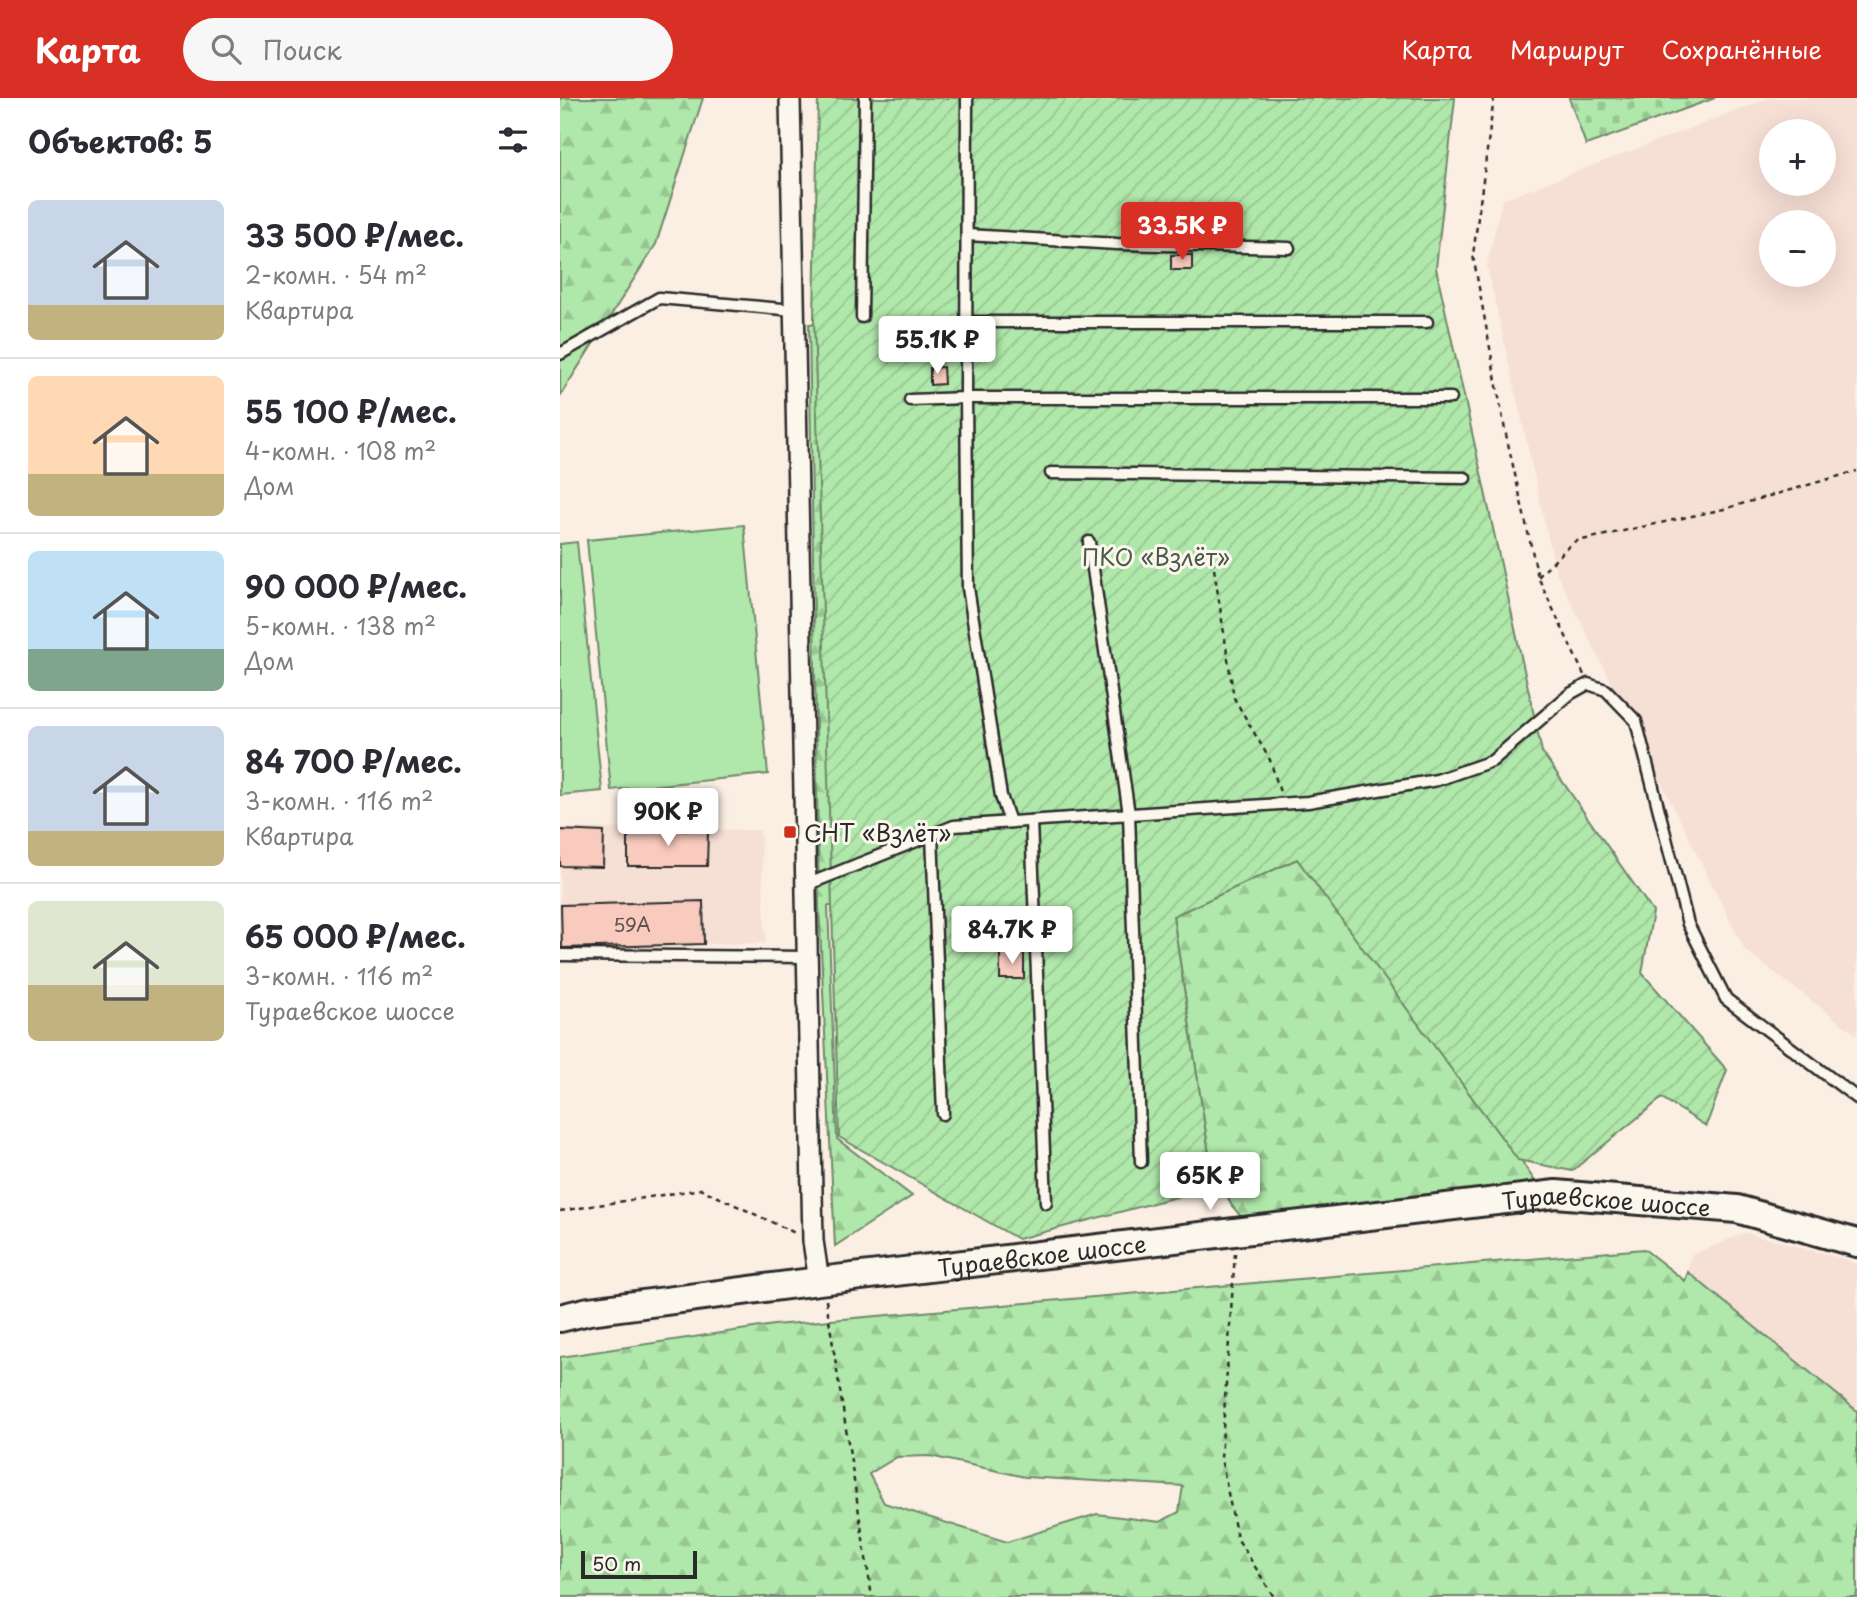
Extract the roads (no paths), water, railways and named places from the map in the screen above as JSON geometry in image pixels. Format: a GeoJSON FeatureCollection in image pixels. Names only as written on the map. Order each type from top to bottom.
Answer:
{"type":"FeatureCollection","features":[{"type":"Feature","properties":{"kind":"main road","name":"Тураевское шоссе"},"geometry":{"type":"LineString","coordinates":[[560,1318],[589,1311],[819,1281],[1556,1194],[1737,1209],[1857,1243]]}},
{"type":"Feature","properties":{"kind":"street"},"geometry":{"type":"LineString","coordinates":[[790,98],[814,1241],[819,1281]]}},
{"type":"Feature","properties":{"kind":"lane"},"geometry":{"type":"LineString","coordinates":[[862,317],[865,98]]}},
{"type":"Feature","properties":{"kind":"lane"},"geometry":{"type":"LineString","coordinates":[[967,98],[968,587],[1001,796],[1010,822]]}},
{"type":"Feature","properties":{"kind":"lane"},"geometry":{"type":"LineString","coordinates":[[967,235],[1117,244],[1289,248]]}},
{"type":"Feature","properties":{"kind":"lane"},"geometry":{"type":"LineString","coordinates":[[560,354],[659,298],[794,310]]}},
{"type":"Feature","properties":{"kind":"lane"},"geometry":{"type":"LineString","coordinates":[[967,321],[1427,322]]}},
{"type":"Feature","properties":{"kind":"lane"},"geometry":{"type":"LineString","coordinates":[[910,400],[1451,398]]}},
{"type":"Feature","properties":{"kind":"lane"},"geometry":{"type":"LineString","coordinates":[[1051,473],[1465,478]]}},
{"type":"Feature","properties":{"kind":"lane"},"geometry":{"type":"LineString","coordinates":[[1089,542],[1129,814],[1141,1162]]}},
{"type":"Feature","properties":{"kind":"lane"},"geometry":{"type":"LineString","coordinates":[[806,886],[954,826],[1308,802],[1437,780],[1492,761],[1570,694],[1588,684],[1606,690],[1636,721],[1688,924],[1726,999],[1857,1098]]}},
{"type":"Feature","properties":{"kind":"lane"},"geometry":{"type":"LineString","coordinates":[[1031,821],[1046,1203]]}},
{"type":"Feature","properties":{"kind":"lane"},"geometry":{"type":"LineString","coordinates":[[932,835],[943,1114]]}},
{"type":"Feature","properties":{"kind":"lane"},"geometry":{"type":"LineString","coordinates":[[560,955],[808,957]]}},
{"type":"Feature","properties":{"kind":"place","name":"СНТ «Взлёт»"},"geometry":{"type":"Point","coordinates":[790,832]}},
{"type":"Feature","properties":{"kind":"park label","name":"ПКО «Взлёт»"},"geometry":{"type":"Point","coordinates":[1156,556]}}]}
